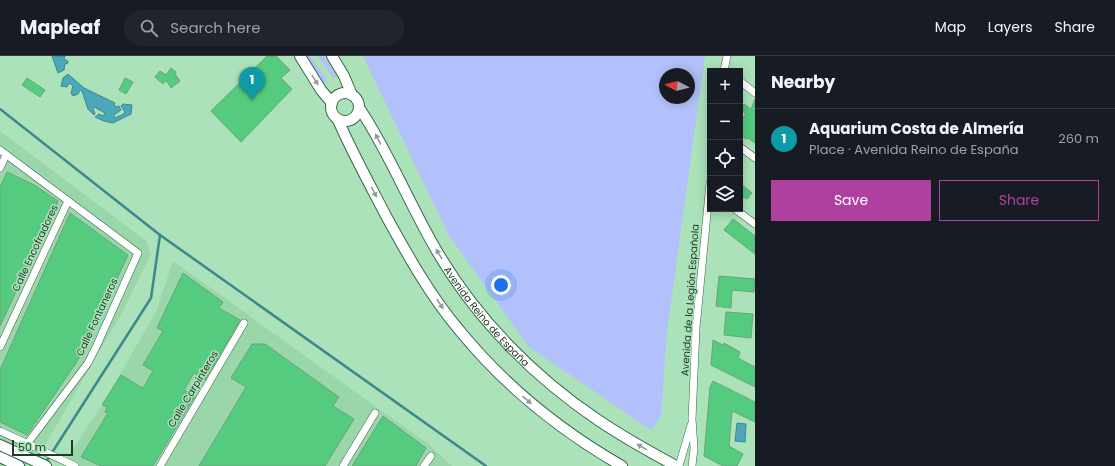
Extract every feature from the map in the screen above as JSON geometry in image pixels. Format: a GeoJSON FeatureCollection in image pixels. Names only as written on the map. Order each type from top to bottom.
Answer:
{"type":"FeatureCollection","features":[{"type":"Feature","properties":{"kind":"street"},"geometry":{"type":"LineString","coordinates":[[300,56],[321,90],[332,103]]}},
{"type":"Feature","properties":{"kind":"street"},"geometry":{"type":"LineString","coordinates":[[332,56],[344,76],[352,95]]}},
{"type":"Feature","properties":{"kind":"street"},"geometry":{"type":"LineString","coordinates":[[725,68],[727,56]]}},
{"type":"Feature","properties":{"kind":"street"},"geometry":{"type":"LineString","coordinates":[[743,83],[755,92]]}},
{"type":"Feature","properties":{"kind":"street"},"geometry":{"type":"LineString","coordinates":[[338,120],[347,122],[358,114],[360,109],[358,99],[352,95],[341,93],[332,103],[332,112],[338,120],[396,234],[428,287],[460,331],[505,379],[529,401],[568,432],[622,466]]}},
{"type":"Feature","properties":{"kind":"street","name":"Avenida Reino de España"},"geometry":{"type":"LineString","coordinates":[[360,109],[370,124],[438,253],[460,287],[492,326],[533,369],[567,397],[618,433],[678,466]]}},
{"type":"Feature","properties":{"kind":"street"},"geometry":{"type":"LineString","coordinates":[[743,149],[755,158]]}},
{"type":"Feature","properties":{"kind":"street"},"geometry":{"type":"LineString","coordinates":[[0,150],[68,201]]}},
{"type":"Feature","properties":{"kind":"street"},"geometry":{"type":"LineString","coordinates":[[0,168],[6,155]]}},
{"type":"Feature","properties":{"kind":"street","name":"Calle Fontaneros"},"geometry":{"type":"LineString","coordinates":[[27,444],[88,363],[138,253],[68,201]]}},
{"type":"Feature","properties":{"kind":"street","name":"Calle Encofradores"},"geometry":{"type":"LineString","coordinates":[[0,347],[68,201]]}},
{"type":"Feature","properties":{"kind":"street","name":"Avenida de la Legión Española"},"geometry":{"type":"LineString","coordinates":[[692,466],[694,448],[692,419],[696,328],[708,212]]}},
{"type":"Feature","properties":{"kind":"street"},"geometry":{"type":"LineString","coordinates":[[739,212],[755,224]]}},
{"type":"Feature","properties":{"kind":"street","name":"Calle Carpinteros"},"geometry":{"type":"LineString","coordinates":[[160,466],[244,323]]}},
{"type":"Feature","properties":{"kind":"street"},"geometry":{"type":"LineString","coordinates":[[342,466],[375,413]]}},
{"type":"Feature","properties":{"kind":"street","name":"Avenida de la Legión Española"},"geometry":{"type":"LineString","coordinates":[[678,466],[692,419]]}},
{"type":"Feature","properties":{"kind":"street"},"geometry":{"type":"LineString","coordinates":[[0,431],[75,466]]}},
{"type":"Feature","properties":{"kind":"street"},"geometry":{"type":"LineString","coordinates":[[0,445],[46,466]]}},
{"type":"Feature","properties":{"kind":"street"},"geometry":{"type":"LineString","coordinates":[[424,466],[431,456]]}},
{"type":"Feature","properties":{"kind":"street"},"geometry":{"type":"LineString","coordinates":[[0,457],[19,466]]}},
{"type":"Feature","properties":{"kind":"shaded area"},"geometry":{"type":"Polygon","coordinates":[[[52,56],[65,56],[64,59],[68,61],[68,63],[65,64],[64,70],[58,73],[52,56]]]}},
{"type":"Feature","properties":{"kind":"shaded area"},"geometry":{"type":"Polygon","coordinates":[[[305,56],[310,56],[328,81],[324,84],[305,56]]]}},
{"type":"Feature","properties":{"kind":"shaded area"},"geometry":{"type":"Polygon","coordinates":[[[318,56],[324,56],[337,76],[333,78],[318,56]]]}},
{"type":"Feature","properties":{"kind":"shaded area"},"geometry":{"type":"Polygon","coordinates":[[[363,56],[705,56],[667,331],[661,416],[651,430],[529,347],[448,234],[363,56]]]}},
{"type":"Feature","properties":{"kind":"shaded area"},"geometry":{"type":"Polygon","coordinates":[[[68,74],[84,88],[115,103],[114,105],[117,107],[119,106],[121,110],[114,115],[114,118],[125,112],[121,106],[123,104],[132,105],[131,114],[113,123],[95,117],[99,114],[103,116],[105,113],[94,107],[94,115],[88,109],[82,91],[80,90],[78,94],[73,96],[71,93],[73,86],[69,83],[67,87],[61,86],[63,78],[68,74]]]}},
{"type":"Feature","properties":{"kind":"shaded area"},"geometry":{"type":"Polygon","coordinates":[[[0,131],[146,241],[151,254],[123,311],[45,445],[26,466],[0,466],[0,131]]]}},
{"type":"Feature","properties":{"kind":"shaded area"},"geometry":{"type":"Polygon","coordinates":[[[173,261],[428,444],[452,466],[63,466],[101,407],[156,312],[173,261]]]}},
{"type":"Feature","properties":{"kind":"shaded area"},"geometry":{"type":"Polygon","coordinates":[[[737,423],[746,424],[745,442],[735,441],[737,423]]]}},
{"type":"Feature","properties":{"kind":"building"},"geometry":{"type":"Polygon","coordinates":[[[267,56],[276,56],[290,70],[281,78],[292,89],[241,142],[211,111],[267,56]]]}},
{"type":"Feature","properties":{"kind":"building"},"geometry":{"type":"Polygon","coordinates":[[[171,68],[176,72],[175,74],[180,81],[171,88],[166,80],[163,84],[155,77],[160,71],[166,75],[171,68]]]}},
{"type":"Feature","properties":{"kind":"building"},"geometry":{"type":"Polygon","coordinates":[[[27,78],[45,90],[40,97],[22,85],[27,78]]]}},
{"type":"Feature","properties":{"kind":"building"},"geometry":{"type":"Polygon","coordinates":[[[125,78],[133,82],[126,94],[119,90],[125,78]]]}},
{"type":"Feature","properties":{"kind":"building"},"geometry":{"type":"Polygon","coordinates":[[[755,99],[755,143],[743,136],[743,118],[746,114],[743,112],[743,105],[744,104],[751,109],[755,99]]]}},
{"type":"Feature","properties":{"kind":"building"},"geometry":{"type":"Polygon","coordinates":[[[7,172],[34,185],[58,201],[0,326],[0,187],[7,172]]]}},
{"type":"Feature","properties":{"kind":"building"},"geometry":{"type":"Polygon","coordinates":[[[743,186],[752,193],[747,199],[744,197],[743,198],[743,186]]]}},
{"type":"Feature","properties":{"kind":"building"},"geometry":{"type":"Polygon","coordinates":[[[70,213],[128,255],[93,331],[76,363],[27,435],[0,422],[0,370],[70,213]]]}},
{"type":"Feature","properties":{"kind":"building"},"geometry":{"type":"Polygon","coordinates":[[[733,219],[755,236],[755,254],[724,230],[733,219]]]}},
{"type":"Feature","properties":{"kind":"building"},"geometry":{"type":"Polygon","coordinates":[[[183,273],[223,302],[219,308],[240,320],[205,380],[194,373],[184,390],[195,396],[153,466],[101,466],[81,457],[108,413],[105,412],[107,407],[102,405],[121,375],[143,388],[153,371],[143,365],[163,331],[157,328],[183,273]]]}},
{"type":"Feature","properties":{"kind":"building"},"geometry":{"type":"Polygon","coordinates":[[[719,276],[755,279],[754,292],[732,290],[731,308],[716,306],[719,276]]]}},
{"type":"Feature","properties":{"kind":"building"},"geometry":{"type":"Polygon","coordinates":[[[726,312],[753,314],[751,338],[724,335],[726,312]]]}},
{"type":"Feature","properties":{"kind":"building"},"geometry":{"type":"Polygon","coordinates":[[[713,340],[723,345],[724,343],[740,352],[738,358],[755,367],[755,387],[711,365],[713,340]]]}},
{"type":"Feature","properties":{"kind":"building"},"geometry":{"type":"Polygon","coordinates":[[[252,344],[265,344],[339,397],[333,406],[354,419],[325,466],[199,466],[246,387],[231,378],[252,344]]]}},
{"type":"Feature","properties":{"kind":"building"},"geometry":{"type":"Polygon","coordinates":[[[713,381],[755,402],[755,422],[732,411],[729,446],[743,454],[737,466],[723,466],[704,456],[710,387],[713,381]]]}},
{"type":"Feature","properties":{"kind":"building"},"geometry":{"type":"Polygon","coordinates":[[[383,416],[426,448],[416,466],[352,466],[383,416]]]}},
{"type":"Feature","properties":{"kind":"waterway"},"geometry":{"type":"LineString","coordinates":[[0,109],[160,235],[486,466]]}},
{"type":"Feature","properties":{"kind":"waterway"},"geometry":{"type":"LineString","coordinates":[[46,462],[151,298],[160,235]]}},
{"type":"Feature","properties":{"kind":"place","name":"Aquarium Costa de Almería"},"geometry":{"type":"Point","coordinates":[252,100]}}]}
